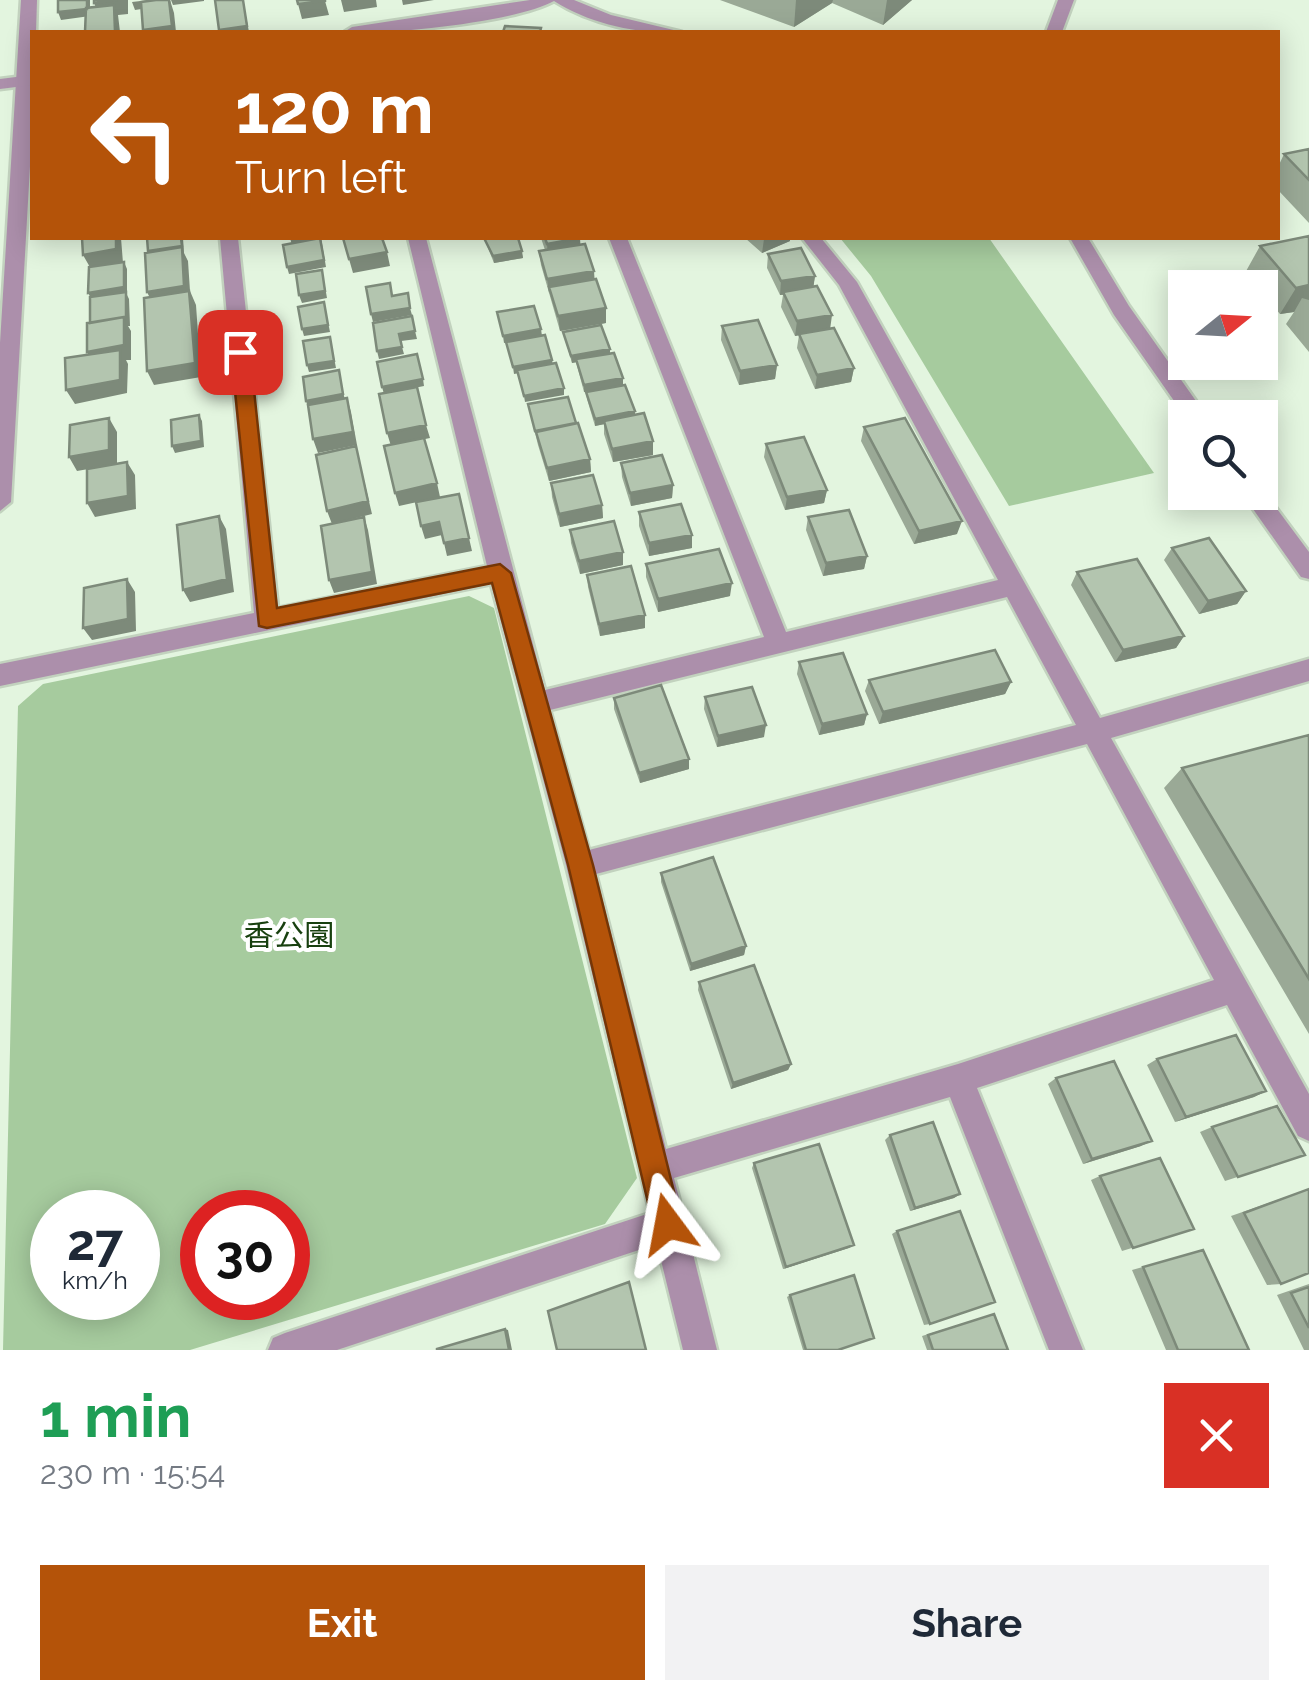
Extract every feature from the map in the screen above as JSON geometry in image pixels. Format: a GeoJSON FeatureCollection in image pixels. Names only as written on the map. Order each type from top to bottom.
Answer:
{"type":"FeatureCollection","features":[{"type":"Feature","properties":{"kind":"street"},"geometry":{"type":"LineString","coordinates":[[0,502],[30,80],[29,0]]}},
{"type":"Feature","properties":{"kind":"street"},"geometry":{"type":"LineString","coordinates":[[366,30],[515,9],[547,0]]}},
{"type":"Feature","properties":{"kind":"street"},"geometry":{"type":"LineString","coordinates":[[561,0],[607,19],[664,30]]}},
{"type":"Feature","properties":{"kind":"street"},"geometry":{"type":"LineString","coordinates":[[1055,30],[1066,0]]}},
{"type":"Feature","properties":{"kind":"street"},"geometry":{"type":"LineString","coordinates":[[0,84],[30,80]]}},
{"type":"Feature","properties":{"kind":"street"},"geometry":{"type":"LineString","coordinates":[[229,240],[267,619]]}},
{"type":"Feature","properties":{"kind":"street"},"geometry":{"type":"LineString","coordinates":[[417,240],[500,573],[580,865],[700,1350]]}},
{"type":"Feature","properties":{"kind":"street"},"geometry":{"type":"LineString","coordinates":[[619,240],[779,644]]}},
{"type":"Feature","properties":{"kind":"street"},"geometry":{"type":"LineString","coordinates":[[813,240],[847,282],[1090,732],[1309,1125]]}},
{"type":"Feature","properties":{"kind":"street"},"geometry":{"type":"LineString","coordinates":[[1080,240],[1121,310],[1185,400]]}},
{"type":"Feature","properties":{"kind":"street"},"geometry":{"type":"LineString","coordinates":[[1265,510],[1309,570]]}},
{"type":"Feature","properties":{"kind":"street"},"geometry":{"type":"LineString","coordinates":[[0,675],[500,573]]}},
{"type":"Feature","properties":{"kind":"street"},"geometry":{"type":"LineString","coordinates":[[536,703],[1014,586]]}},
{"type":"Feature","properties":{"kind":"street"},"geometry":{"type":"LineString","coordinates":[[580,865],[1090,732],[1309,670]]}},
{"type":"Feature","properties":{"kind":"street"},"geometry":{"type":"LineString","coordinates":[[654,1168],[958,1079],[1234,988]]}},
{"type":"Feature","properties":{"kind":"street"},"geometry":{"type":"LineString","coordinates":[[958,1079],[1066,1350]]}},
{"type":"Feature","properties":{"kind":"street"},"geometry":{"type":"LineString","coordinates":[[286,1350],[335,1342],[668,1224]]}},
{"type":"Feature","properties":{"kind":"green space"},"geometry":{"type":"Polygon","coordinates":[[[842,240],[990,240],[1154,473],[1009,506],[871,276],[842,240]]]}},
{"type":"Feature","properties":{"kind":"green space","name":"香公園"},"geometry":{"type":"Polygon","coordinates":[[[469,596],[494,608],[637,1178],[605,1224],[310,1314],[310,1190],[180,1190],[180,1320],[289,1320],[190,1350],[3,1350],[18,706],[43,684],[469,596]]]}},
{"type":"Feature","properties":{"kind":"building"},"geometry":{"type":"Polygon","coordinates":[[[58,0],[87,0],[87,9],[58,12],[58,0]]]}},
{"type":"Feature","properties":{"kind":"building"},"geometry":{"type":"Polygon","coordinates":[[[169,0],[172,26],[143,30],[141,2],[169,0]]]}},
{"type":"Feature","properties":{"kind":"building"},"geometry":{"type":"Polygon","coordinates":[[[215,0],[243,0],[247,26],[219,30],[215,0]]]}},
{"type":"Feature","properties":{"kind":"building"},"geometry":{"type":"Polygon","coordinates":[[[297,0],[325,0],[325,1],[298,4],[297,0]]]}},
{"type":"Feature","properties":{"kind":"building"},"geometry":{"type":"Polygon","coordinates":[[[114,5],[115,30],[85,30],[86,8],[114,5]]]}},
{"type":"Feature","properties":{"kind":"building"},"geometry":{"type":"Polygon","coordinates":[[[505,26],[541,28],[540,30],[504,30],[505,26]]]}},
{"type":"Feature","properties":{"kind":"building"},"geometry":{"type":"Polygon","coordinates":[[[1309,149],[1309,180],[1284,154],[1309,149]]]}},
{"type":"Feature","properties":{"kind":"building"},"geometry":{"type":"Polygon","coordinates":[[[1309,236],[1309,285],[1296,288],[1260,246],[1309,236]]]}},
{"type":"Feature","properties":{"kind":"building"},"geometry":{"type":"Polygon","coordinates":[[[82,240],[116,240],[116,249],[83,255],[82,240]]]}},
{"type":"Feature","properties":{"kind":"building"},"geometry":{"type":"Polygon","coordinates":[[[147,240],[181,240],[182,246],[148,251],[147,240]]]}},
{"type":"Feature","properties":{"kind":"building"},"geometry":{"type":"Polygon","coordinates":[[[320,240],[324,260],[287,267],[283,245],[320,240]]]}},
{"type":"Feature","properties":{"kind":"building"},"geometry":{"type":"Polygon","coordinates":[[[344,240],[383,240],[387,252],[349,259],[344,240]]]}},
{"type":"Feature","properties":{"kind":"building"},"geometry":{"type":"Polygon","coordinates":[[[485,240],[519,240],[522,251],[493,256],[485,240]]]}},
{"type":"Feature","properties":{"kind":"building"},"geometry":{"type":"Polygon","coordinates":[[[585,244],[594,271],[547,279],[539,251],[585,244]]]}},
{"type":"Feature","properties":{"kind":"building"},"geometry":{"type":"Polygon","coordinates":[[[182,247],[184,286],[147,292],[145,253],[182,247]]]}},
{"type":"Feature","properties":{"kind":"building"},"geometry":{"type":"Polygon","coordinates":[[[801,248],[815,276],[781,281],[768,254],[801,248]]]}},
{"type":"Feature","properties":{"kind":"building"},"geometry":{"type":"Polygon","coordinates":[[[124,262],[124,287],[88,293],[89,267],[124,262]]]}},
{"type":"Feature","properties":{"kind":"building"},"geometry":{"type":"Polygon","coordinates":[[[322,270],[325,291],[299,295],[296,274],[322,270]]]}},
{"type":"Feature","properties":{"kind":"building"},"geometry":{"type":"Polygon","coordinates":[[[596,279],[606,308],[558,316],[549,287],[596,279]]]}},
{"type":"Feature","properties":{"kind":"building"},"geometry":{"type":"Polygon","coordinates":[[[390,283],[392,296],[408,293],[410,308],[371,314],[366,287],[390,283]]]}},
{"type":"Feature","properties":{"kind":"building"},"geometry":{"type":"Polygon","coordinates":[[[817,286],[832,315],[797,321],[783,292],[817,286]]]}},
{"type":"Feature","properties":{"kind":"building"},"geometry":{"type":"Polygon","coordinates":[[[189,291],[195,363],[147,371],[144,298],[189,291]]]}},
{"type":"Feature","properties":{"kind":"building"},"geometry":{"type":"Polygon","coordinates":[[[126,292],[126,318],[90,323],[90,297],[126,292]]]}},
{"type":"Feature","properties":{"kind":"building"},"geometry":{"type":"Polygon","coordinates":[[[324,302],[328,325],[302,329],[298,307],[324,302]]]}},
{"type":"Feature","properties":{"kind":"building"},"geometry":{"type":"Polygon","coordinates":[[[534,306],[541,329],[503,336],[497,312],[534,306]]]}},
{"type":"Feature","properties":{"kind":"building"},"geometry":{"type":"Polygon","coordinates":[[[412,316],[415,331],[399,334],[402,347],[377,351],[373,323],[412,316]]]}},
{"type":"Feature","properties":{"kind":"building"},"geometry":{"type":"Polygon","coordinates":[[[124,317],[124,345],[87,352],[87,323],[124,317]]]}},
{"type":"Feature","properties":{"kind":"building"},"geometry":{"type":"Polygon","coordinates":[[[758,320],[777,365],[740,371],[722,326],[758,320]]]}},
{"type":"Feature","properties":{"kind":"building"},"geometry":{"type":"Polygon","coordinates":[[[601,325],[610,349],[571,356],[563,332],[601,325]]]}},
{"type":"Feature","properties":{"kind":"building"},"geometry":{"type":"Polygon","coordinates":[[[834,328],[854,368],[817,375],[799,334],[834,328]]]}},
{"type":"Feature","properties":{"kind":"building"},"geometry":{"type":"Polygon","coordinates":[[[545,335],[552,360],[513,367],[506,342],[545,335]]]}},
{"type":"Feature","properties":{"kind":"building"},"geometry":{"type":"Polygon","coordinates":[[[330,337],[334,361],[307,365],[303,341],[330,337]]]}},
{"type":"Feature","properties":{"kind":"building"},"geometry":{"type":"Polygon","coordinates":[[[120,350],[120,380],[66,390],[65,358],[120,350]]]}},
{"type":"Feature","properties":{"kind":"building"},"geometry":{"type":"Polygon","coordinates":[[[614,353],[623,378],[584,385],[576,359],[614,353]]]}},
{"type":"Feature","properties":{"kind":"building"},"geometry":{"type":"Polygon","coordinates":[[[417,354],[423,379],[382,387],[377,362],[417,354]]]}},
{"type":"Feature","properties":{"kind":"building"},"geometry":{"type":"Polygon","coordinates":[[[556,363],[564,388],[524,396],[517,370],[556,363]]]}},
{"type":"Feature","properties":{"kind":"building"},"geometry":{"type":"Polygon","coordinates":[[[339,370],[343,394],[306,401],[303,377],[339,370]]]}},
{"type":"Feature","properties":{"kind":"building"},"geometry":{"type":"Polygon","coordinates":[[[625,385],[635,411],[595,419],[586,392],[625,385]]]}},
{"type":"Feature","properties":{"kind":"building"},"geometry":{"type":"Polygon","coordinates":[[[417,387],[426,425],[387,433],[379,394],[417,387]]]}},
{"type":"Feature","properties":{"kind":"building"},"geometry":{"type":"Polygon","coordinates":[[[568,397],[576,423],[535,431],[528,404],[568,397]]]}},
{"type":"Feature","properties":{"kind":"building"},"geometry":{"type":"Polygon","coordinates":[[[347,398],[353,432],[313,439],[308,405],[347,398]]]}},
{"type":"Feature","properties":{"kind":"building"},"geometry":{"type":"Polygon","coordinates":[[[644,413],[653,441],[612,449],[604,421],[644,413]]]}},
{"type":"Feature","properties":{"kind":"building"},"geometry":{"type":"Polygon","coordinates":[[[199,415],[201,441],[172,446],[171,420],[199,415]]]}},
{"type":"Feature","properties":{"kind":"building"},"geometry":{"type":"Polygon","coordinates":[[[109,418],[109,450],[69,457],[70,425],[109,418]]]}},
{"type":"Feature","properties":{"kind":"building"},"geometry":{"type":"Polygon","coordinates":[[[905,418],[962,521],[919,531],[864,427],[905,418]]]}},
{"type":"Feature","properties":{"kind":"building"},"geometry":{"type":"Polygon","coordinates":[[[578,423],[590,459],[547,468],[536,432],[578,423]]]}},
{"type":"Feature","properties":{"kind":"building"},"geometry":{"type":"Polygon","coordinates":[[[804,437],[827,490],[787,497],[766,444],[804,437]]]}},
{"type":"Feature","properties":{"kind":"building"},"geometry":{"type":"Polygon","coordinates":[[[424,438],[437,483],[395,493],[384,446],[424,438]]]}},
{"type":"Feature","properties":{"kind":"building"},"geometry":{"type":"Polygon","coordinates":[[[356,446],[368,501],[327,511],[316,455],[356,446]]]}},
{"type":"Feature","properties":{"kind":"building"},"geometry":{"type":"Polygon","coordinates":[[[662,455],[673,485],[630,493],[621,463],[662,455]]]}},
{"type":"Feature","properties":{"kind":"building"},"geometry":{"type":"Polygon","coordinates":[[[127,462],[128,496],[87,503],[87,469],[127,462]]]}},
{"type":"Feature","properties":{"kind":"building"},"geometry":{"type":"Polygon","coordinates":[[[593,475],[602,505],[559,514],[551,483],[593,475]]]}},
{"type":"Feature","properties":{"kind":"building"},"geometry":{"type":"Polygon","coordinates":[[[459,494],[469,538],[444,543],[439,522],[421,526],[416,502],[459,494]]]}},
{"type":"Feature","properties":{"kind":"building"},"geometry":{"type":"Polygon","coordinates":[[[681,504],[692,535],[649,543],[639,512],[681,504]]]}},
{"type":"Feature","properties":{"kind":"building"},"geometry":{"type":"Polygon","coordinates":[[[849,510],[867,556],[826,563],[808,517],[849,510]]]}},
{"type":"Feature","properties":{"kind":"building"},"geometry":{"type":"Polygon","coordinates":[[[219,516],[227,579],[183,590],[177,525],[219,516]]]}},
{"type":"Feature","properties":{"kind":"building"},"geometry":{"type":"Polygon","coordinates":[[[364,517],[372,572],[329,580],[321,526],[364,517]]]}},
{"type":"Feature","properties":{"kind":"building"},"geometry":{"type":"Polygon","coordinates":[[[614,521],[623,552],[579,561],[570,530],[614,521]]]}},
{"type":"Feature","properties":{"kind":"building"},"geometry":{"type":"Polygon","coordinates":[[[1209,538],[1246,591],[1208,601],[1172,548],[1209,538]]]}},
{"type":"Feature","properties":{"kind":"building"},"geometry":{"type":"Polygon","coordinates":[[[719,549],[732,583],[658,599],[646,564],[719,549]]]}},
{"type":"Feature","properties":{"kind":"building"},"geometry":{"type":"Polygon","coordinates":[[[1137,559],[1184,636],[1123,650],[1077,572],[1137,559]]]}},
{"type":"Feature","properties":{"kind":"building"},"geometry":{"type":"Polygon","coordinates":[[[631,566],[645,615],[599,624],[587,575],[631,566]]]}},
{"type":"Feature","properties":{"kind":"building"},"geometry":{"type":"Polygon","coordinates":[[[127,579],[128,619],[83,628],[84,588],[127,579]]]}},
{"type":"Feature","properties":{"kind":"building"},"geometry":{"type":"Polygon","coordinates":[[[995,650],[1011,682],[883,712],[869,680],[995,650]]]}},
{"type":"Feature","properties":{"kind":"building"},"geometry":{"type":"Polygon","coordinates":[[[843,653],[867,714],[822,724],[799,662],[843,653]]]}},
{"type":"Feature","properties":{"kind":"building"},"geometry":{"type":"Polygon","coordinates":[[[661,685],[689,759],[639,773],[614,698],[661,685]]]}},
{"type":"Feature","properties":{"kind":"building"},"geometry":{"type":"Polygon","coordinates":[[[752,687],[766,725],[718,736],[705,697],[752,687]]]}},
{"type":"Feature","properties":{"kind":"building"},"geometry":{"type":"Polygon","coordinates":[[[1309,735],[1309,979],[1182,768],[1309,735]]]}},
{"type":"Feature","properties":{"kind":"building"},"geometry":{"type":"Polygon","coordinates":[[[713,857],[746,946],[691,964],[661,873],[713,857]]]}},
{"type":"Feature","properties":{"kind":"building"},"geometry":{"type":"Polygon","coordinates":[[[754,965],[791,1064],[733,1083],[699,982],[754,965]]]}},
{"type":"Feature","properties":{"kind":"building"},"geometry":{"type":"Polygon","coordinates":[[[1236,1035],[1266,1091],[1186,1117],[1157,1059],[1236,1035]]]}},
{"type":"Feature","properties":{"kind":"building"},"geometry":{"type":"Polygon","coordinates":[[[1114,1061],[1152,1141],[1092,1159],[1056,1078],[1114,1061]]]}},
{"type":"Feature","properties":{"kind":"building"},"geometry":{"type":"Polygon","coordinates":[[[1277,1106],[1305,1155],[1238,1177],[1212,1127],[1277,1106]]]}},
{"type":"Feature","properties":{"kind":"building"},"geometry":{"type":"Polygon","coordinates":[[[933,1122],[960,1194],[915,1208],[890,1135],[933,1122]]]}},
{"type":"Feature","properties":{"kind":"building"},"geometry":{"type":"Polygon","coordinates":[[[819,1144],[854,1245],[786,1267],[754,1163],[819,1144]]]}},
{"type":"Feature","properties":{"kind":"building"},"geometry":{"type":"Polygon","coordinates":[[[1160,1158],[1194,1229],[1133,1248],[1100,1176],[1160,1158]]]}},
{"type":"Feature","properties":{"kind":"building"},"geometry":{"type":"Polygon","coordinates":[[[1309,1189],[1309,1273],[1281,1284],[1244,1213],[1309,1189]]]}},
{"type":"Feature","properties":{"kind":"building"},"geometry":{"type":"Polygon","coordinates":[[[960,1211],[995,1302],[930,1324],[897,1231],[960,1211]]]}},
{"type":"Feature","properties":{"kind":"building"},"geometry":{"type":"Polygon","coordinates":[[[1203,1250],[1249,1350],[1178,1350],[1143,1267],[1203,1250]]]}},
{"type":"Feature","properties":{"kind":"building"},"geometry":{"type":"Polygon","coordinates":[[[854,1275],[874,1338],[838,1350],[806,1350],[790,1295],[854,1275]]]}},
{"type":"Feature","properties":{"kind":"building"},"geometry":{"type":"Polygon","coordinates":[[[629,1282],[646,1350],[557,1350],[548,1311],[629,1282]]]}},
{"type":"Feature","properties":{"kind":"building"},"geometry":{"type":"Polygon","coordinates":[[[1309,1287],[1309,1328],[1291,1293],[1309,1287]]]}},
{"type":"Feature","properties":{"kind":"building"},"geometry":{"type":"Polygon","coordinates":[[[994,1314],[1008,1350],[933,1350],[928,1335],[994,1314]]]}},
{"type":"Feature","properties":{"kind":"building"},"geometry":{"type":"Polygon","coordinates":[[[505,1329],[509,1350],[437,1350],[437,1349],[505,1329]]]}},
{"type":"Feature","properties":{"kind":"route"},"geometry":{"type":"LineString","coordinates":[[240,352],[267,619],[500,573],[580,865],[668,1224]]}}]}
